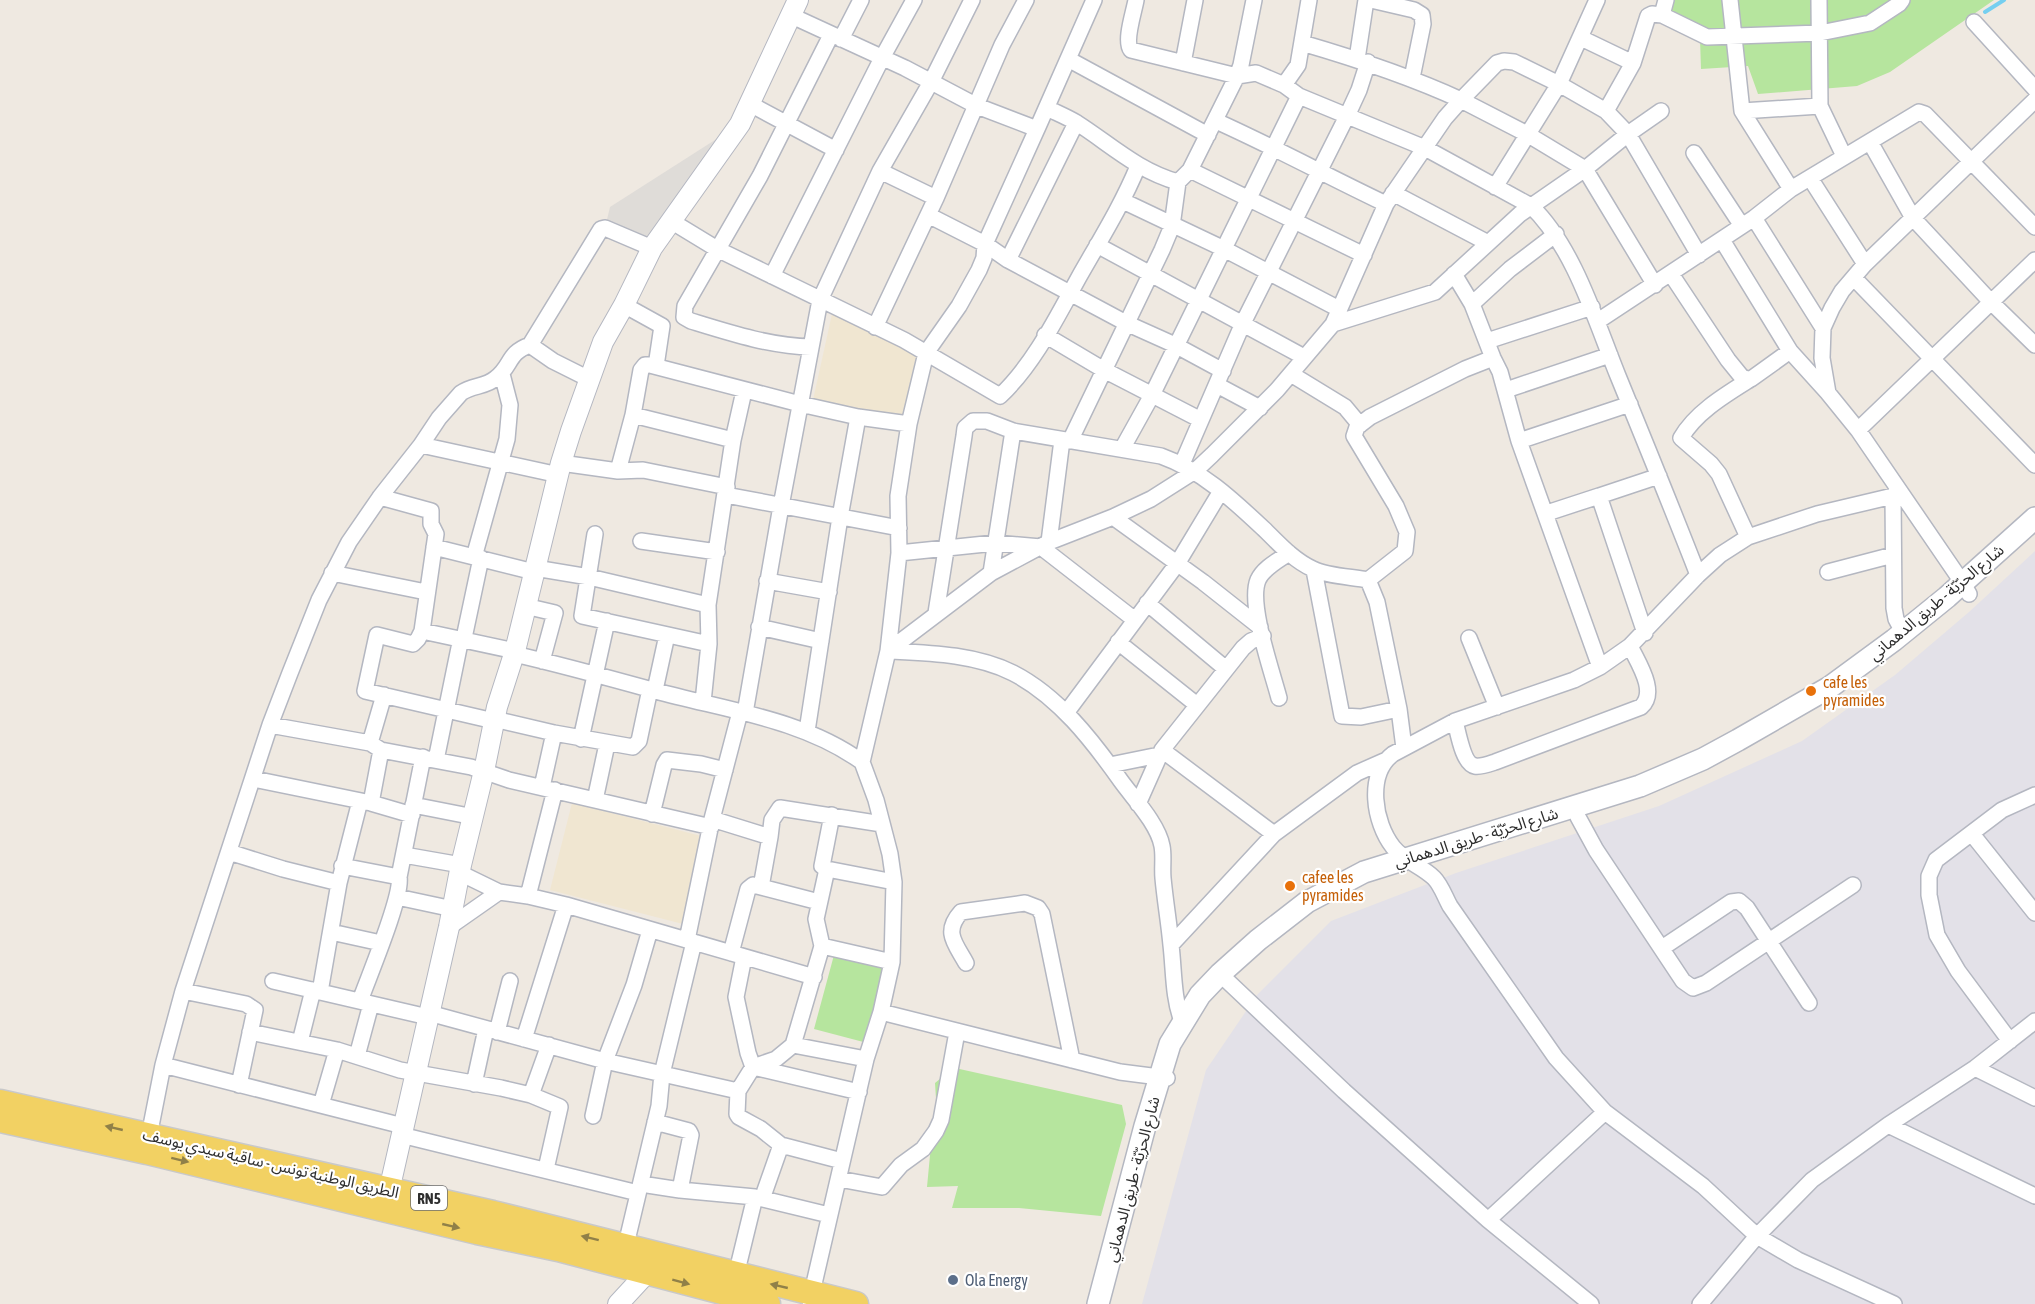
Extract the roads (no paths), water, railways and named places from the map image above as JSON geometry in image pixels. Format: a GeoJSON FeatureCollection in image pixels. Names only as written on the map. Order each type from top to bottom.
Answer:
{"type":"FeatureCollection","features":[{"type":"Feature","properties":{"kind":"main road","name":"شارع الحرّيّة - طريق الدهماني"},"geometry":{"type":"LineString","coordinates":[[1110,1304],[1170,1044],[1200,995],[1280,932],[1326,900],[1411,863],[1623,792],[1702,759],[1792,710],[1830,687],[1947,597],[1965,588],[2035,518]]}},
{"type":"Feature","properties":{"kind":"main road","name":"شارع الحرّيّة - طريق الدهماني"},"geometry":{"type":"LineString","coordinates":[[1411,863],[1631,800],[1683,779],[1788,724],[1830,700],[1855,682],[1965,588],[2035,533]]}},
{"type":"Feature","properties":{"kind":"main road","name":"شارع الحرّيّة - طريق الدهماني"},"geometry":{"type":"LineString","coordinates":[[1098,1304],[1163,1078],[1198,1012],[1223,976]]}},
{"type":"Feature","properties":{"kind":"main road","name":"الطريق الوطنية تونس - ساقية سيدي يوسف"},"geometry":{"type":"LineString","coordinates":[[0,1102],[149,1136],[387,1200],[655,1264],[768,1304]]}},
{"type":"Feature","properties":{"kind":"main road","name":"الطريق الوطنية تونس - ساقية سيدي يوسف"},"geometry":{"type":"LineString","coordinates":[[0,1120],[387,1200]]}},
{"type":"Feature","properties":{"kind":"main road","name":"الطريق الوطنية تونس - ساقية سيدي يوسف"},"geometry":{"type":"LineString","coordinates":[[655,1264],[736,1275],[810,1299],[856,1304]]}},
{"type":"Feature","properties":{"kind":"street"},"geometry":{"type":"LineString","coordinates":[[811,347],[791,346],[756,339],[691,321],[684,317],[685,306],[760,176],[786,123],[836,37],[861,0]]}},
{"type":"Feature","properties":{"kind":"street"},"geometry":{"type":"LineString","coordinates":[[772,276],[882,58],[914,0]]}},
{"type":"Feature","properties":{"kind":"street"},"geometry":{"type":"LineString","coordinates":[[623,1256],[659,1106],[662,1074],[712,823],[742,712],[820,300],[880,171],[930,82],[972,0]]}},
{"type":"Feature","properties":{"kind":"street"},"geometry":{"type":"LineString","coordinates":[[875,327],[936,198],[1002,45],[1026,0]]}},
{"type":"Feature","properties":{"kind":"street"},"geometry":{"type":"LineString","coordinates":[[810,1299],[866,1059],[881,1012],[892,962],[894,882],[890,854],[862,762],[888,651],[899,553],[898,496],[909,424],[926,353],[959,306],[979,270],[984,258],[985,244],[1095,0]]}},
{"type":"Feature","properties":{"kind":"street"},"geometry":{"type":"LineString","coordinates":[[1136,0],[1129,39],[1130,49],[1237,75],[1256,73],[1284,85],[1299,96],[1425,148],[1531,206],[1556,234],[1595,314],[1698,575]]}},
{"type":"Feature","properties":{"kind":"street"},"geometry":{"type":"LineString","coordinates":[[1183,63],[1195,0]]}},
{"type":"Feature","properties":{"kind":"street"},"geometry":{"type":"LineString","coordinates":[[1045,544],[1066,441],[1104,370],[1172,226],[1178,182],[1190,170],[1237,75],[1254,0]]}},
{"type":"Feature","properties":{"kind":"street"},"geometry":{"type":"LineString","coordinates":[[1284,85],[1298,64],[1309,0]]}},
{"type":"Feature","properties":{"kind":"street"},"geometry":{"type":"LineString","coordinates":[[1188,467],[1199,419],[1220,378],[1242,323],[1359,90],[1366,0]]}},
{"type":"Feature","properties":{"kind":"street"},"geometry":{"type":"LineString","coordinates":[[1371,0],[1414,10],[1422,15],[1423,24],[1412,78]]}},
{"type":"Feature","properties":{"kind":"street"},"geometry":{"type":"LineString","coordinates":[[1495,187],[1559,84],[1597,0]]}},
{"type":"Feature","properties":{"kind":"street"},"geometry":{"type":"LineString","coordinates":[[1730,0],[1742,111],[1791,189]]}},
{"type":"Feature","properties":{"kind":"street"},"geometry":{"type":"LineString","coordinates":[[1819,0],[1820,106],[1844,156]]}},
{"type":"Feature","properties":{"kind":"street"},"geometry":{"type":"LineString","coordinates":[[1606,111],[1633,63],[1648,16],[1664,7],[1707,37],[1734,37],[1820,33],[1870,23],[1902,0]]}},
{"type":"Feature","properties":{"kind":"street"},"geometry":{"type":"LineString","coordinates":[[387,1200],[494,720],[515,652],[560,469],[589,378],[603,342],[652,248],[729,142],[750,105],[795,8],[836,37],[977,106],[1036,129]]}},
{"type":"Feature","properties":{"kind":"street"},"geometry":{"type":"LineString","coordinates":[[1974,22],[2035,88]]}},
{"type":"Feature","properties":{"kind":"street"},"geometry":{"type":"LineString","coordinates":[[1581,38],[1633,63]]}},
{"type":"Feature","properties":{"kind":"street"},"geometry":{"type":"LineString","coordinates":[[1302,43],[1412,78],[1527,134],[1585,169],[1655,285]]}},
{"type":"Feature","properties":{"kind":"street"},"geometry":{"type":"LineString","coordinates":[[1068,59],[1208,135]]}},
{"type":"Feature","properties":{"kind":"street"},"geometry":{"type":"LineString","coordinates":[[888,651],[991,573],[1045,544],[1151,499],[1260,408],[1333,324],[1390,198],[1452,108],[1497,63],[1514,62],[1606,111],[1628,134],[1699,255]]}},
{"type":"Feature","properties":{"kind":"street"},"geometry":{"type":"LineString","coordinates":[[1122,449],[1152,395],[1299,96]]}},
{"type":"Feature","properties":{"kind":"street"},"geometry":{"type":"LineString","coordinates":[[1828,393],[1822,358],[1824,328],[1832,308],[1865,264],[2035,100]]}},
{"type":"Feature","properties":{"kind":"street"},"geometry":{"type":"LineString","coordinates":[[750,105],[836,150]]}},
{"type":"Feature","properties":{"kind":"street"},"geometry":{"type":"LineString","coordinates":[[1742,111],[1820,106]]}},
{"type":"Feature","properties":{"kind":"street"},"geometry":{"type":"LineString","coordinates":[[1047,108],[1076,123],[1138,166],[1178,182]]}},
{"type":"Feature","properties":{"kind":"street"},"geometry":{"type":"LineString","coordinates":[[1333,324],[1435,292],[1531,206],[1585,169],[1661,111]]}},
{"type":"Feature","properties":{"kind":"street"},"geometry":{"type":"LineString","coordinates":[[1487,340],[1595,314],[1655,285],[1748,222],[1791,189],[1910,116],[1922,112],[2035,226]]}},
{"type":"Feature","properties":{"kind":"street"},"geometry":{"type":"LineString","coordinates":[[1216,121],[1273,146],[1319,172],[1390,198],[1488,243]]}},
{"type":"Feature","properties":{"kind":"street"},"geometry":{"type":"LineString","coordinates":[[1008,260],[1076,123]]}},
{"type":"Feature","properties":{"kind":"street"},"geometry":{"type":"LineString","coordinates":[[1870,142],[1913,218],[1991,302],[2035,345]]}},
{"type":"Feature","properties":{"kind":"street"},"geometry":{"type":"LineString","coordinates":[[1694,153],[1748,222],[1824,328]]}},
{"type":"Feature","properties":{"kind":"street"},"geometry":{"type":"LineString","coordinates":[[987,421],[1000,396],[1019,375],[1046,335],[1123,201],[1138,166]]}},
{"type":"Feature","properties":{"kind":"street"},"geometry":{"type":"LineString","coordinates":[[1190,170],[1364,255]]}},
{"type":"Feature","properties":{"kind":"street"},"geometry":{"type":"LineString","coordinates":[[880,171],[936,198]]}},
{"type":"Feature","properties":{"kind":"street"},"geometry":{"type":"LineString","coordinates":[[1810,178],[1865,264]]}},
{"type":"Feature","properties":{"kind":"street"},"geometry":{"type":"LineString","coordinates":[[1123,201],[1224,249],[1339,309]]}},
{"type":"Feature","properties":{"kind":"street"},"geometry":{"type":"LineString","coordinates":[[928,215],[985,244],[1008,260],[1126,323],[1175,345],[1260,408]]}},
{"type":"Feature","properties":{"kind":"street"},"geometry":{"type":"LineString","coordinates":[[671,221],[717,249],[926,353],[1000,396]]}},
{"type":"Feature","properties":{"kind":"street"},"geometry":{"type":"LineString","coordinates":[[149,1136],[163,1065],[183,991],[270,725],[332,573],[349,542],[439,418],[461,393],[485,385],[501,374],[517,351],[530,345],[601,229],[604,228],[652,248]]}},
{"type":"Feature","properties":{"kind":"street"},"geometry":{"type":"LineString","coordinates":[[1472,304],[1510,269],[1556,234]]}},
{"type":"Feature","properties":{"kind":"street"},"geometry":{"type":"LineString","coordinates":[[1722,240],[1790,351],[1858,430],[1896,493],[1965,588]]}},
{"type":"Feature","properties":{"kind":"street"},"geometry":{"type":"LineString","coordinates":[[1097,246],[1304,357]]}},
{"type":"Feature","properties":{"kind":"street"},"geometry":{"type":"LineString","coordinates":[[1858,430],[2035,260]]}},
{"type":"Feature","properties":{"kind":"street"},"geometry":{"type":"LineString","coordinates":[[1454,274],[1472,304],[1500,372],[1519,441],[1547,513],[1600,667]]}},
{"type":"Feature","properties":{"kind":"street"},"geometry":{"type":"LineString","coordinates":[[1671,274],[1728,360],[1742,376],[1749,380]]}},
{"type":"Feature","properties":{"kind":"street"},"geometry":{"type":"LineString","coordinates":[[1854,278],[2035,465]]}},
{"type":"Feature","properties":{"kind":"street"},"geometry":{"type":"LineString","coordinates":[[624,305],[662,326],[656,366]]}},
{"type":"Feature","properties":{"kind":"street"},"geometry":{"type":"LineString","coordinates":[[1046,335],[1104,370],[1199,419]]}},
{"type":"Feature","properties":{"kind":"street"},"geometry":{"type":"LineString","coordinates":[[530,345],[552,361],[589,378]]}},
{"type":"Feature","properties":{"kind":"street"},"geometry":{"type":"LineString","coordinates":[[1748,537],[1719,474],[1682,438],[1687,428],[1722,396],[1790,351]]}},
{"type":"Feature","properties":{"kind":"street"},"geometry":{"type":"LineString","coordinates":[[1506,390],[1610,355]]}},
{"type":"Feature","properties":{"kind":"street"},"geometry":{"type":"LineString","coordinates":[[936,613],[966,428],[973,421],[987,421],[1013,431],[1066,441],[1161,456],[1188,467],[1221,491],[1289,553],[1314,570],[1368,580],[1405,551],[1407,532],[1396,506],[1354,436],[1357,427],[1370,417],[1493,358]]}},
{"type":"Feature","properties":{"kind":"street"},"geometry":{"type":"LineString","coordinates":[[618,471],[645,365],[858,417],[909,424]]}},
{"type":"Feature","properties":{"kind":"street"},"geometry":{"type":"LineString","coordinates":[[357,1056],[365,1003],[400,885],[399,877],[412,810],[447,710],[478,557],[507,439],[510,405],[501,374]]}},
{"type":"Feature","properties":{"kind":"street"},"geometry":{"type":"LineString","coordinates":[[1291,374],[1345,407],[1360,425]]}},
{"type":"Feature","properties":{"kind":"street"},"geometry":{"type":"LineString","coordinates":[[703,702],[709,644],[708,604],[733,440],[744,391]]}},
{"type":"Feature","properties":{"kind":"street"},"geometry":{"type":"LineString","coordinates":[[1519,441],[1630,404]]}},
{"type":"Feature","properties":{"kind":"street"},"geometry":{"type":"LineString","coordinates":[[633,415],[733,440]]}},
{"type":"Feature","properties":{"kind":"street"},"geometry":{"type":"LineString","coordinates":[[807,731],[858,417]]}},
{"type":"Feature","properties":{"kind":"street"},"geometry":{"type":"LineString","coordinates":[[991,573],[1013,431]]}},
{"type":"Feature","properties":{"kind":"street"},"geometry":{"type":"LineString","coordinates":[[421,445],[500,461],[560,469],[643,470],[781,506],[899,528]]}},
{"type":"Feature","properties":{"kind":"street"},"geometry":{"type":"LineString","coordinates":[[1547,513],[1659,476]]}},
{"type":"Feature","properties":{"kind":"street"},"geometry":{"type":"LineString","coordinates":[[1066,713],[1177,564],[1221,491]]}},
{"type":"Feature","properties":{"kind":"street"},"geometry":{"type":"LineString","coordinates":[[1171,945],[1274,834],[1356,773],[1384,761],[1455,721],[1574,680],[1600,667],[1645,633],[1698,575],[1720,555],[1748,537],[1818,514],[1896,493]]}},
{"type":"Feature","properties":{"kind":"street"},"geometry":{"type":"LineString","coordinates":[[1896,493],[1893,555],[1894,608],[1896,619],[1903,632]]}},
{"type":"Feature","properties":{"kind":"street"},"geometry":{"type":"LineString","coordinates":[[1599,496],[1645,633]]}},
{"type":"Feature","properties":{"kind":"street"},"geometry":{"type":"LineString","coordinates":[[380,497],[431,511],[431,524],[436,532],[422,631],[412,644],[377,635],[365,691],[580,739],[633,747],[637,745],[667,634]]}},
{"type":"Feature","properties":{"kind":"street"},"geometry":{"type":"LineString","coordinates":[[1113,517],[1262,631]]}},
{"type":"Feature","properties":{"kind":"street"},"geometry":{"type":"LineString","coordinates":[[595,534],[582,616],[709,644]]}},
{"type":"Feature","properties":{"kind":"street"},"geometry":{"type":"LineString","coordinates":[[641,541],[717,552]]}},
{"type":"Feature","properties":{"kind":"street"},"geometry":{"type":"LineString","coordinates":[[899,553],[995,543],[1045,544],[1135,620]]}},
{"type":"Feature","properties":{"kind":"street"},"geometry":{"type":"LineString","coordinates":[[434,548],[535,570],[589,577],[708,604]]}},
{"type":"Feature","properties":{"kind":"street"},"geometry":{"type":"LineString","coordinates":[[1280,698],[1255,596],[1258,580],[1268,568],[1289,553]]}},
{"type":"Feature","properties":{"kind":"street"},"geometry":{"type":"LineString","coordinates":[[1828,572],[1893,555]]}},
{"type":"Feature","properties":{"kind":"street"},"geometry":{"type":"LineString","coordinates":[[1314,570],[1342,716],[1360,717],[1399,709]]}},
{"type":"Feature","properties":{"kind":"street"},"geometry":{"type":"LineString","coordinates":[[332,573],[426,592]]}},
{"type":"Feature","properties":{"kind":"street"},"geometry":{"type":"LineString","coordinates":[[1368,580],[1377,602],[1399,709],[1404,748]]}},
{"type":"Feature","properties":{"kind":"street"},"geometry":{"type":"LineString","coordinates":[[767,581],[829,592]]}},
{"type":"Feature","properties":{"kind":"street"},"geometry":{"type":"LineString","coordinates":[[1147,603],[1226,669]]}},
{"type":"Feature","properties":{"kind":"street"},"geometry":{"type":"LineString","coordinates":[[525,606],[555,613],[542,661]]}},
{"type":"Feature","properties":{"kind":"street"},"geometry":{"type":"LineString","coordinates":[[580,739],[607,621]]}},
{"type":"Feature","properties":{"kind":"street"},"geometry":{"type":"LineString","coordinates":[[759,627],[822,641]]}},
{"type":"Feature","properties":{"kind":"street"},"geometry":{"type":"LineString","coordinates":[[422,631],[463,638],[807,731],[835,744],[862,762]]}},
{"type":"Feature","properties":{"kind":"street"},"geometry":{"type":"LineString","coordinates":[[1138,804],[1160,752],[1243,648],[1262,631]]}},
{"type":"Feature","properties":{"kind":"street"},"geometry":{"type":"LineString","coordinates":[[1469,638],[1497,707]]}},
{"type":"Feature","properties":{"kind":"street"},"geometry":{"type":"LineString","coordinates":[[1118,642],[1197,705]]}},
{"type":"Feature","properties":{"kind":"street"},"geometry":{"type":"LineString","coordinates":[[1455,721],[1465,756],[1471,765],[1476,766],[1495,762],[1641,707],[1646,703],[1649,691],[1630,646]]}},
{"type":"Feature","properties":{"kind":"street"},"geometry":{"type":"LineString","coordinates":[[888,651],[955,656],[1002,669],[1039,689],[1066,713],[1110,765],[1162,842],[1163,876],[1177,1005],[1182,1022]]}},
{"type":"Feature","properties":{"kind":"street"},"geometry":{"type":"LineString","coordinates":[[300,1042],[331,932],[342,866],[366,802],[384,695]]}},
{"type":"Feature","properties":{"kind":"street"},"geometry":{"type":"LineString","coordinates":[[270,725],[484,771],[652,814],[712,823],[770,837]]}},
{"type":"Feature","properties":{"kind":"street"},"geometry":{"type":"LineString","coordinates":[[528,896],[548,789],[554,733]]}},
{"type":"Feature","properties":{"kind":"street"},"geometry":{"type":"LineString","coordinates":[[595,800],[607,744]]}},
{"type":"Feature","properties":{"kind":"street"},"geometry":{"type":"LineString","coordinates":[[1110,765],[1160,752]]}},
{"type":"Feature","properties":{"kind":"street"},"geometry":{"type":"LineString","coordinates":[[1160,752],[1274,834]]}},
{"type":"Feature","properties":{"kind":"street"},"geometry":{"type":"LineString","coordinates":[[652,814],[667,760],[701,764],[725,770]]}},
{"type":"Feature","properties":{"kind":"street"},"geometry":{"type":"LineString","coordinates":[[1384,761],[1376,781],[1380,818],[1387,838],[1394,849],[1436,879],[1450,906],[1556,1058],[1605,1112],[1703,1186],[1757,1236],[1798,1260],[1894,1304]]}},
{"type":"Feature","properties":{"kind":"street"},"geometry":{"type":"LineString","coordinates":[[254,778],[366,802],[474,817]]}},
{"type":"Feature","properties":{"kind":"street"},"geometry":{"type":"LineString","coordinates":[[2010,1041],[1958,971],[1937,935],[1929,895],[1929,876],[1936,860],[2002,810],[2035,795]]}},
{"type":"Feature","properties":{"kind":"street"},"geometry":{"type":"LineString","coordinates":[[761,887],[772,820],[780,808],[832,814],[882,824]]}},
{"type":"Feature","properties":{"kind":"street"},"geometry":{"type":"LineString","coordinates":[[832,814],[822,864],[827,869],[894,882]]}},
{"type":"Feature","properties":{"kind":"street"},"geometry":{"type":"LineString","coordinates":[[1578,817],[1596,850],[1683,981],[1693,988],[1706,983],[1853,885]]}},
{"type":"Feature","properties":{"kind":"street"},"geometry":{"type":"LineString","coordinates":[[1971,834],[2035,913]]}},
{"type":"Feature","properties":{"kind":"street"},"geometry":{"type":"LineString","coordinates":[[229,852],[339,883]]}},
{"type":"Feature","properties":{"kind":"street"},"geometry":{"type":"LineString","coordinates":[[404,855],[460,869],[499,892],[528,896],[566,906],[814,977]]}},
{"type":"Feature","properties":{"kind":"street"},"geometry":{"type":"LineString","coordinates":[[342,866],[399,877]]}},
{"type":"Feature","properties":{"kind":"street"},"geometry":{"type":"LineString","coordinates":[[827,869],[816,925],[822,946],[793,1045],[776,1059],[753,1067],[738,1091],[737,1114],[781,1145],[842,1161]]}},
{"type":"Feature","properties":{"kind":"street"},"geometry":{"type":"LineString","coordinates":[[753,1067],[736,997],[737,955],[747,890],[753,885],[819,902]]}},
{"type":"Feature","properties":{"kind":"street"},"geometry":{"type":"LineString","coordinates":[[397,897],[451,918],[499,892]]}},
{"type":"Feature","properties":{"kind":"street"},"geometry":{"type":"LineString","coordinates":[[1662,948],[1731,902],[1739,901],[1747,908],[1809,1003]]}},
{"type":"Feature","properties":{"kind":"street"},"geometry":{"type":"LineString","coordinates":[[966,963],[954,942],[950,929],[961,912],[1025,903],[1038,908],[1042,914],[1072,1060]]}},
{"type":"Feature","properties":{"kind":"street"},"geometry":{"type":"LineString","coordinates":[[524,1039],[566,906]]}},
{"type":"Feature","properties":{"kind":"street"},"geometry":{"type":"LineString","coordinates":[[593,1116],[605,1061],[634,985],[650,930]]}},
{"type":"Feature","properties":{"kind":"street"},"geometry":{"type":"LineString","coordinates":[[331,932],[381,943]]}},
{"type":"Feature","properties":{"kind":"street"},"geometry":{"type":"LineString","coordinates":[[822,946],[892,962]]}},
{"type":"Feature","properties":{"kind":"street"},"geometry":{"type":"LineString","coordinates":[[1223,976],[1344,1091],[1488,1220],[1591,1304]]}},
{"type":"Feature","properties":{"kind":"street"},"geometry":{"type":"LineString","coordinates":[[273,981],[492,1030],[605,1061],[738,1091]]}},
{"type":"Feature","properties":{"kind":"street"},"geometry":{"type":"LineString","coordinates":[[474,1084],[510,981]]}},
{"type":"Feature","properties":{"kind":"street"},"geometry":{"type":"LineString","coordinates":[[183,991],[251,1006],[255,1012],[238,1085]]}},
{"type":"Feature","properties":{"kind":"street"},"geometry":{"type":"LineString","coordinates":[[881,1012],[1120,1072],[1163,1078]]}},
{"type":"Feature","properties":{"kind":"street"},"geometry":{"type":"LineString","coordinates":[[1701,1304],[1757,1236],[1812,1180],[1888,1125],[1975,1068],[2033,1024]]}},
{"type":"Feature","properties":{"kind":"street"},"geometry":{"type":"LineString","coordinates":[[250,1032],[337,1050],[387,1067],[531,1095],[560,1107],[546,1169]]}},
{"type":"Feature","properties":{"kind":"street"},"geometry":{"type":"LineString","coordinates":[[839,1179],[882,1187],[901,1165],[930,1141],[941,1120],[957,1032]]}},
{"type":"Feature","properties":{"kind":"street"},"geometry":{"type":"LineString","coordinates":[[531,1095],[549,1045]]}},
{"type":"Feature","properties":{"kind":"street"},"geometry":{"type":"LineString","coordinates":[[793,1045],[866,1059]]}},
{"type":"Feature","properties":{"kind":"street"},"geometry":{"type":"LineString","coordinates":[[321,1105],[337,1050]]}},
{"type":"Feature","properties":{"kind":"street"},"geometry":{"type":"LineString","coordinates":[[163,1065],[321,1105],[402,1130],[546,1169],[640,1188],[758,1198],[829,1215]]}},
{"type":"Feature","properties":{"kind":"street"},"geometry":{"type":"LineString","coordinates":[[753,1067],[859,1092]]}},
{"type":"Feature","properties":{"kind":"street"},"geometry":{"type":"LineString","coordinates":[[1975,1068],[2035,1098]]}},
{"type":"Feature","properties":{"kind":"street"},"geometry":{"type":"LineString","coordinates":[[1488,1220],[1605,1112]]}},
{"type":"Feature","properties":{"kind":"street"},"geometry":{"type":"LineString","coordinates":[[655,1122],[689,1131],[691,1135],[680,1190]]}},
{"type":"Feature","properties":{"kind":"street"},"geometry":{"type":"LineString","coordinates":[[1888,1125],[2035,1196]]}},
{"type":"Feature","properties":{"kind":"street"},"geometry":{"type":"LineString","coordinates":[[736,1275],[758,1198],[781,1145]]}},
{"type":"Feature","properties":{"kind":"street"},"geometry":{"type":"LineString","coordinates":[[618,1304],[655,1264]]}},
{"type":"Feature","properties":{"kind":"waterway"},"geometry":{"type":"LineString","coordinates":[[1985,12],[2004,0]]}},
{"type":"Feature","properties":{"kind":"place","name":"cafe les pyramides"},"geometry":{"type":"Point","coordinates":[1811,691]}},
{"type":"Feature","properties":{"kind":"place","name":"cafee les pyramides"},"geometry":{"type":"Point","coordinates":[1290,886]}},
{"type":"Feature","properties":{"kind":"place","name":"Ola Energy"},"geometry":{"type":"Point","coordinates":[953,1280]}}]}
